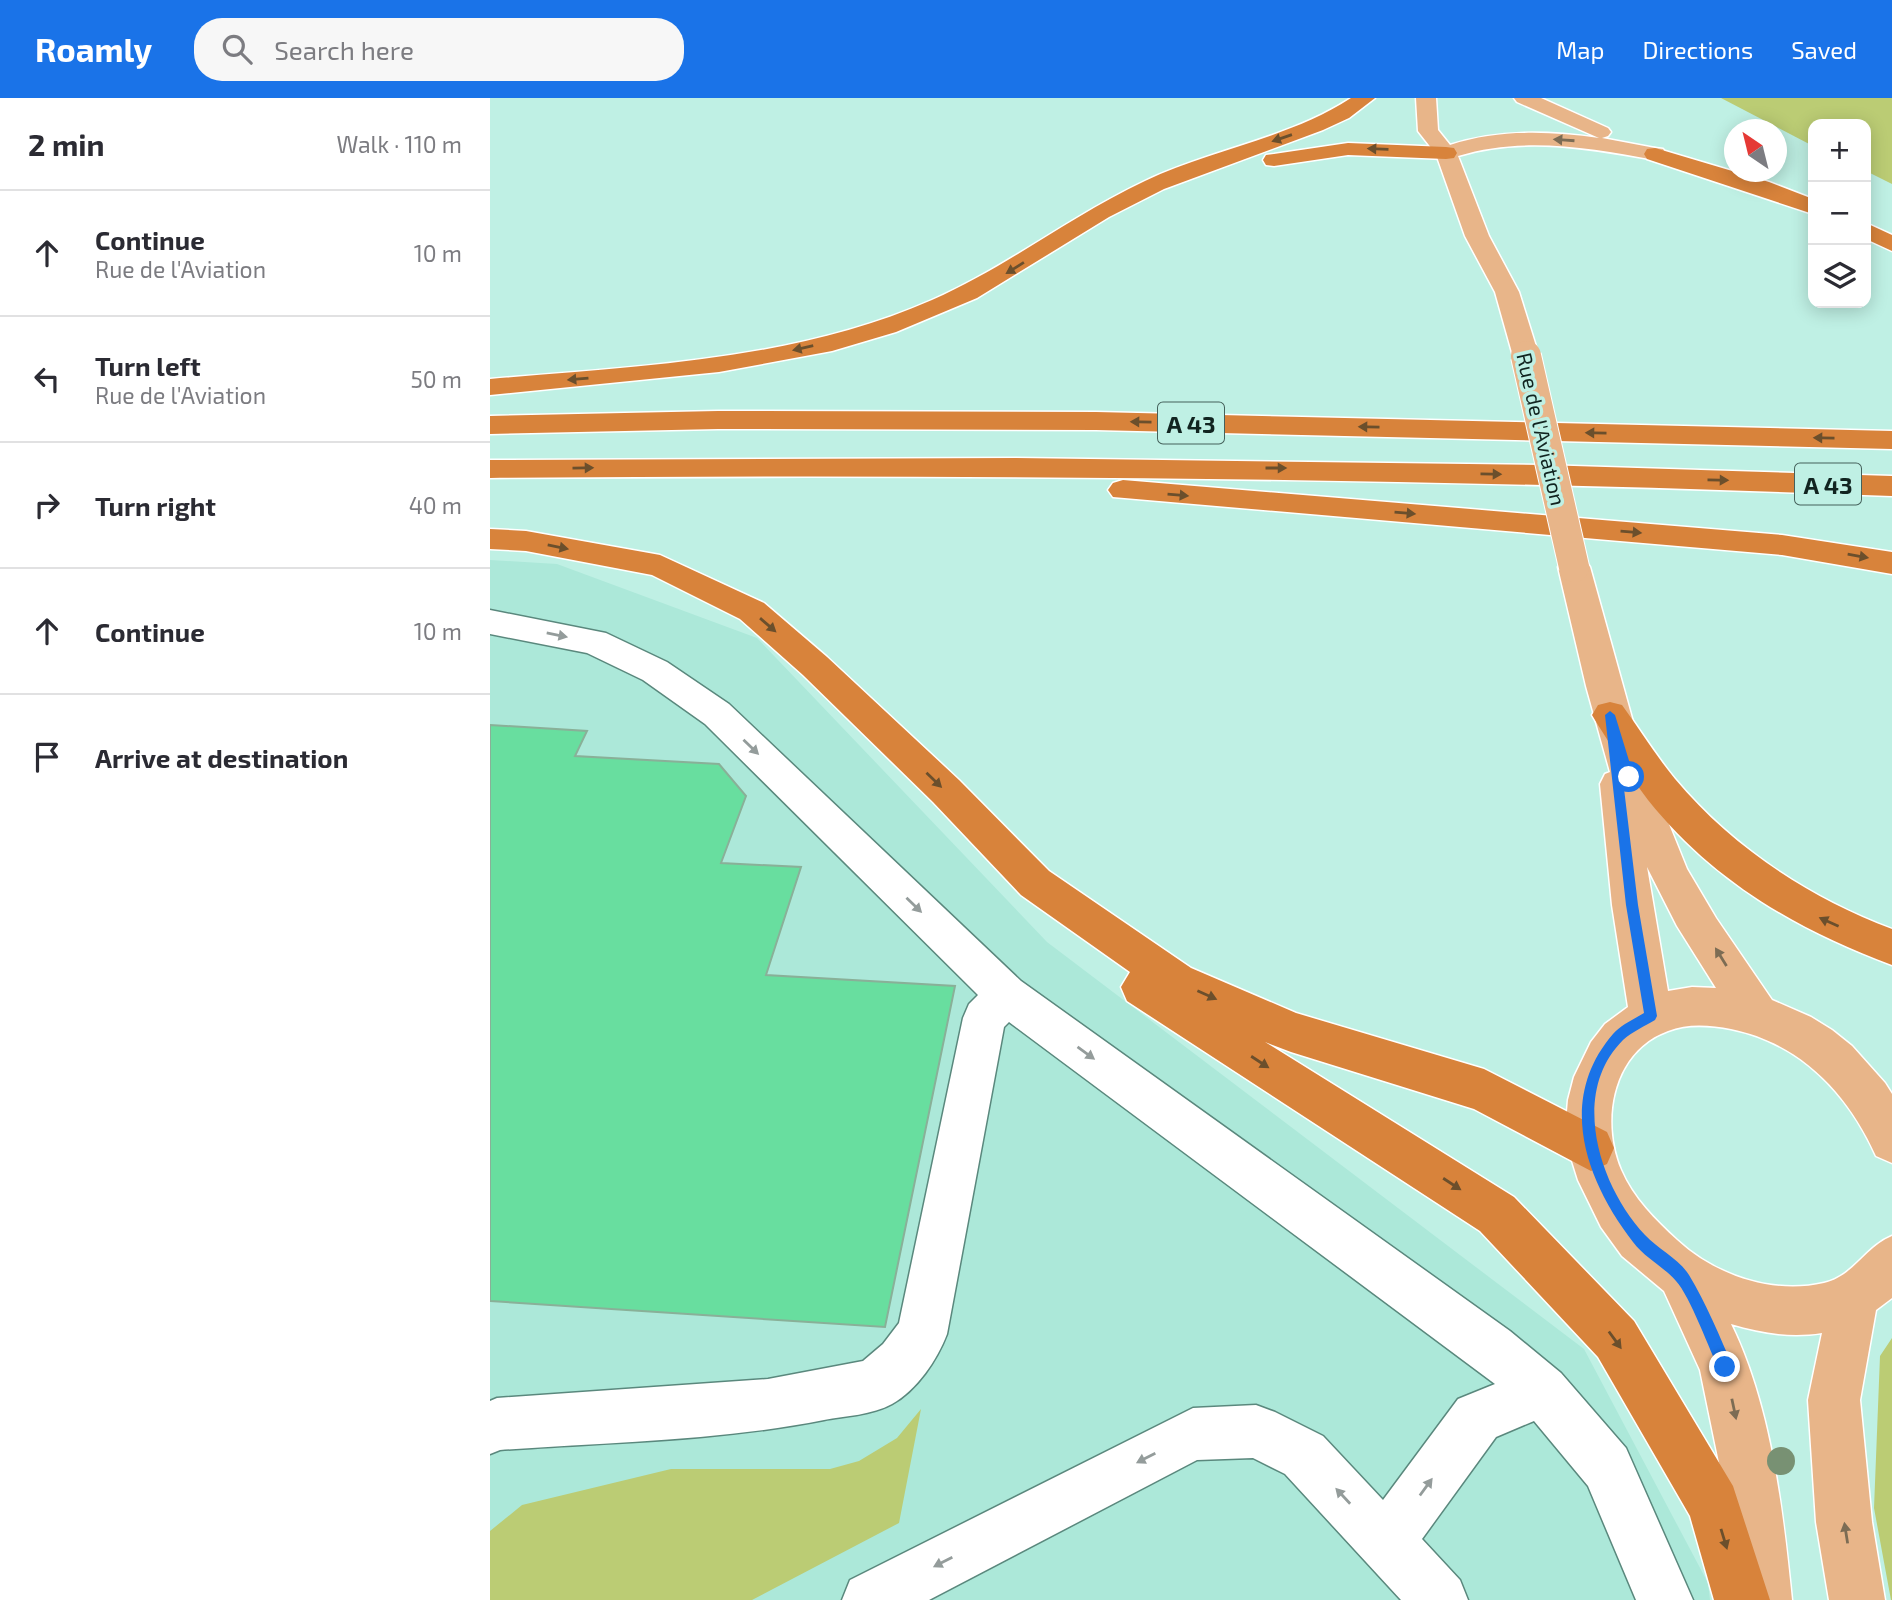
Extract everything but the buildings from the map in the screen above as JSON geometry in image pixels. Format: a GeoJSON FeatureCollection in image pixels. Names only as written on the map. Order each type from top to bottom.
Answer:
{"type":"FeatureCollection","features":[{"type":"Feature","properties":{"kind":"highway"},"geometry":{"type":"LineString","coordinates":[[490,387],[727,362],[789,352],[859,335],[937,307],[985,285],[1110,207],[1160,182],[1319,124],[1365,98]]}},
{"type":"Feature","properties":{"kind":"highway"},"geometry":{"type":"LineString","coordinates":[[1072,231],[1187,186],[1289,157],[1348,149],[1449,142]]}},
{"type":"Feature","properties":{"kind":"highway"},"geometry":{"type":"LineString","coordinates":[[1655,153],[1808,205]]}},
{"type":"Feature","properties":{"kind":"highway"},"geometry":{"type":"LineString","coordinates":[[1871,233],[1892,244]]}},
{"type":"Feature","properties":{"kind":"highway","name":"A 43"},"geometry":{"type":"LineString","coordinates":[[490,425],[718,420],[1096,421],[1892,440]]}},
{"type":"Feature","properties":{"kind":"highway"},"geometry":{"type":"LineString","coordinates":[[817,466],[1782,545],[1892,563]]}},
{"type":"Feature","properties":{"kind":"highway","name":"A 43"},"geometry":{"type":"LineString","coordinates":[[490,469],[817,466],[1287,468],[1892,486]]}},
{"type":"Feature","properties":{"kind":"highway"},"geometry":{"type":"LineString","coordinates":[[490,539],[526,541],[660,566],[752,611],[816,666],[926,772],[1140,985],[1497,1214],[1616,1339],[1714,1505],[1742,1600]]}},
{"type":"Feature","properties":{"kind":"highway"},"geometry":{"type":"LineString","coordinates":[[1610,715],[1667,795],[1706,838],[1740,867],[1782,897],[1820,918],[1892,947]]}},
{"type":"Feature","properties":{"kind":"highway"},"geometry":{"type":"LineString","coordinates":[[1035,883],[1176,981],[1291,1032],[1484,1091],[1591,1148]]}},
{"type":"Feature","properties":{"kind":"main road","name":"Rue de l'Aviation"},"geometry":{"type":"LineString","coordinates":[[1426,98],[1428,131],[1449,142],[1477,236],[1515,313],[1610,715],[1629,777],[1672,879],[1757,1015]]}},
{"type":"Feature","properties":{"kind":"main road"},"geometry":{"type":"LineString","coordinates":[[1524,98],[1655,153]]}},
{"type":"Feature","properties":{"kind":"main road"},"geometry":{"type":"LineString","coordinates":[[1449,142],[1532,139],[1585,141],[1655,153]]}},
{"type":"Feature","properties":{"kind":"main road","name":"Rue de l'Aviation"},"geometry":{"type":"LineString","coordinates":[[1610,715],[1632,905],[1651,1016]]}},
{"type":"Feature","properties":{"kind":"main road"},"geometry":{"type":"LineString","coordinates":[[1892,1140],[1874,1086],[1792,1030],[1757,1015],[1707,1007],[1683,1007],[1651,1016],[1619,1036],[1598,1067],[1588,1105],[1591,1148],[1608,1196],[1640,1240],[1683,1277],[1727,1300],[1772,1312],[1816,1311],[1854,1298],[1881,1278],[1892,1260]]}},
{"type":"Feature","properties":{"kind":"main road"},"geometry":{"type":"LineString","coordinates":[[1683,1277],[1725,1367],[1756,1511],[1764,1600]]}},
{"type":"Feature","properties":{"kind":"main road"},"geometry":{"type":"LineString","coordinates":[[1854,1298],[1834,1400],[1844,1522],[1857,1600]]}},
{"type":"Feature","properties":{"kind":"lane"},"geometry":{"type":"LineString","coordinates":[[490,622],[594,642],[655,671],[717,714],[1006,995],[1492,1349],[1543,1391],[1608,1466],[1665,1600]]}},
{"type":"Feature","properties":{"kind":"lane"},"geometry":{"type":"LineString","coordinates":[[490,1428],[497,1424],[768,1405],[875,1385],[901,1362],[922,1334],[984,1018],[1006,995]]}},
{"type":"Feature","properties":{"kind":"lane"},"geometry":{"type":"LineString","coordinates":[[1386,1542],[1477,1418],[1543,1391]]}},
{"type":"Feature","properties":{"kind":"lane"},"geometry":{"type":"LineString","coordinates":[[870,1600],[1193,1434],[1256,1431],[1304,1455],[1440,1600]]}},
{"type":"Feature","properties":{"kind":"shaded area"},"geometry":{"type":"Polygon","coordinates":[[[490,560],[557,564],[757,638],[1047,942],[1584,1349],[1708,1583],[1710,1600],[490,1600],[490,560]]]}},
{"type":"Feature","properties":{"kind":"green space"},"geometry":{"type":"Polygon","coordinates":[[[1721,98],[1892,98],[1892,184],[1871,174],[1871,119],[1808,119],[1808,143],[1787,132],[1787,119],[1761,119],[1721,98]]]}},
{"type":"Feature","properties":{"kind":"green space"},"geometry":{"type":"Polygon","coordinates":[[[1892,1338],[1891,1600],[1874,1508],[1880,1356],[1892,1338]]]}},
{"type":"Feature","properties":{"kind":"green space"},"geometry":{"type":"Polygon","coordinates":[[[921,1409],[899,1523],[752,1600],[490,1600],[490,1531],[522,1505],[671,1469],[830,1469],[859,1461],[897,1438],[921,1409]]]}},
{"type":"Feature","properties":{"kind":"route"},"geometry":{"type":"LineString","coordinates":[[1629,777],[1610,715],[1632,905],[1651,1016],[1619,1036],[1598,1067],[1588,1105],[1591,1148],[1608,1196],[1640,1240],[1683,1277],[1725,1367]]}}]}
